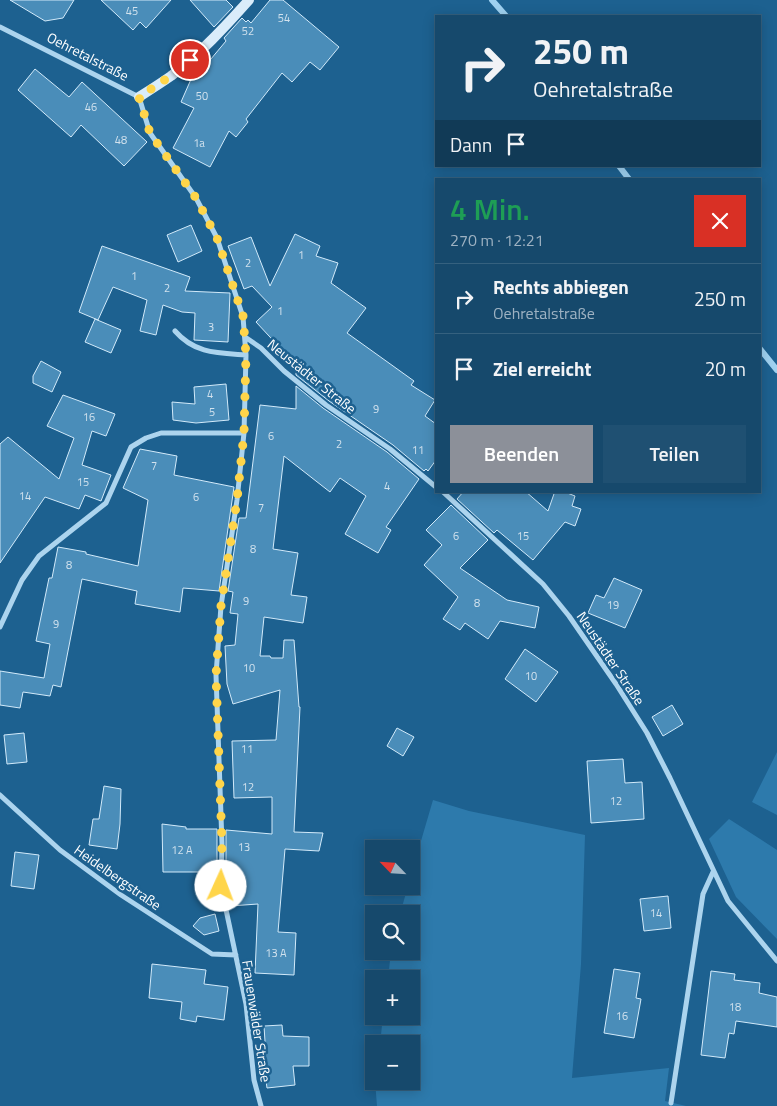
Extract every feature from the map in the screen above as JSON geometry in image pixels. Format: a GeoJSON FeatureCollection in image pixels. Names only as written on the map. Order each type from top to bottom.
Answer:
{"type":"FeatureCollection","features":[{"type":"Feature","properties":{"kind":"street","name":"Oehretalstraße"},"geometry":{"type":"LineString","coordinates":[[0,26],[139,97],[172,75],[190,60],[225,27],[248,0]]}},
{"type":"Feature","properties":{"kind":"street","name":"Frauenwälder Straße"},"geometry":{"type":"LineString","coordinates":[[139,97],[150,133],[196,198],[217,238],[243,316],[246,355],[244,433],[237,500],[221,606],[216,675],[222,844],[221,886],[246,1004],[254,1080],[261,1106]]}},
{"type":"Feature","properties":{"kind":"street"},"geometry":{"type":"LineString","coordinates":[[175,331],[184,342],[208,352],[246,355]]}},
{"type":"Feature","properties":{"kind":"street","name":"Neustädter Straße"},"geometry":{"type":"LineString","coordinates":[[245,337],[261,348],[284,371],[326,405],[390,449],[435,486]]}},
{"type":"Feature","properties":{"kind":"street"},"geometry":{"type":"LineString","coordinates":[[0,626],[22,580],[38,556],[106,503],[132,447],[146,438],[161,433],[244,433]]}},
{"type":"Feature","properties":{"kind":"street","name":"Neustädter Straße"},"geometry":{"type":"LineString","coordinates":[[444,493],[543,584],[569,616],[647,733],[728,902],[777,960]]}},
{"type":"Feature","properties":{"kind":"street","name":"Heidelbergstraße"},"geometry":{"type":"LineString","coordinates":[[0,795],[60,850],[121,895],[212,954],[236,955]]}},
{"type":"Feature","properties":{"kind":"street"},"geometry":{"type":"LineString","coordinates":[[672,1103],[703,894],[713,872]]}},
{"type":"Feature","properties":{"kind":"shaded area"},"geometry":{"type":"Polygon","coordinates":[[[777,752],[777,815],[752,802],[777,752]]]}},
{"type":"Feature","properties":{"kind":"shaded area"},"geometry":{"type":"Polygon","coordinates":[[[433,800],[469,811],[585,835],[581,964],[572,1078],[669,1068],[665,1101],[686,1106],[377,1106],[376,1090],[420,1090],[420,1035],[381,1035],[382,1025],[420,1025],[420,970],[389,970],[390,960],[420,960],[420,905],[403,905],[405,895],[420,895],[420,844],[433,800]]]}},
{"type":"Feature","properties":{"kind":"shaded area"},"geometry":{"type":"Polygon","coordinates":[[[729,819],[777,850],[777,939],[736,897],[709,839],[729,819]]]}},
{"type":"Feature","properties":{"kind":"building"},"geometry":{"type":"Polygon","coordinates":[[[10,0],[74,0],[63,18],[45,21],[10,0]]]}},
{"type":"Feature","properties":{"kind":"building"},"geometry":{"type":"Polygon","coordinates":[[[101,0],[171,0],[146,28],[140,22],[133,30],[101,0]]]}},
{"type":"Feature","properties":{"kind":"building"},"geometry":{"type":"Polygon","coordinates":[[[190,0],[226,0],[233,7],[214,27],[190,0]]]}},
{"type":"Feature","properties":{"kind":"building"},"geometry":{"type":"Polygon","coordinates":[[[270,0],[283,0],[339,47],[320,70],[310,62],[292,82],[282,73],[246,119],[248,122],[236,137],[229,131],[210,167],[173,148],[194,108],[181,102],[192,77],[195,78],[226,41],[224,38],[242,18],[246,22],[248,20],[251,23],[270,0]]]}},
{"type":"Feature","properties":{"kind":"building"},"geometry":{"type":"Polygon","coordinates":[[[35,69],[69,97],[82,82],[147,142],[124,166],[81,125],[71,137],[18,90],[35,69]]]}},
{"type":"Feature","properties":{"kind":"building"},"geometry":{"type":"Polygon","coordinates":[[[191,225],[202,251],[178,262],[167,235],[191,225]]]}},
{"type":"Feature","properties":{"kind":"building"},"geometry":{"type":"Polygon","coordinates":[[[295,234],[320,246],[316,256],[338,263],[331,283],[366,308],[347,333],[414,381],[411,385],[435,400],[425,416],[435,423],[435,461],[428,471],[426,469],[424,471],[393,445],[329,401],[296,375],[296,365],[256,322],[272,307],[252,286],[244,289],[228,246],[251,237],[270,286],[295,234]]]}},
{"type":"Feature","properties":{"kind":"building"},"geometry":{"type":"Polygon","coordinates":[[[102,246],[190,277],[185,291],[230,293],[228,342],[194,340],[195,313],[182,312],[163,305],[156,335],[140,331],[147,300],[113,287],[98,320],[79,312],[102,246]]]}},
{"type":"Feature","properties":{"kind":"building"},"geometry":{"type":"Polygon","coordinates":[[[95,319],[121,330],[111,353],[85,342],[95,319]]]}},
{"type":"Feature","properties":{"kind":"building"},"geometry":{"type":"Polygon","coordinates":[[[41,361],[61,372],[52,392],[33,383],[33,376],[41,361]]]}},
{"type":"Feature","properties":{"kind":"building"},"geometry":{"type":"Polygon","coordinates":[[[226,384],[229,420],[196,423],[173,420],[172,402],[195,404],[194,387],[226,384]]]}},
{"type":"Feature","properties":{"kind":"building"},"geometry":{"type":"Polygon","coordinates":[[[296,386],[323,408],[387,452],[419,479],[386,527],[391,530],[378,553],[345,534],[366,496],[340,478],[330,492],[284,456],[273,549],[298,553],[291,595],[307,597],[303,623],[264,617],[260,656],[283,658],[284,640],[294,640],[300,707],[294,832],[323,833],[319,851],[285,849],[278,932],[296,933],[294,975],[255,973],[258,904],[230,906],[226,888],[226,830],[272,834],[272,797],[234,798],[232,741],[276,740],[280,690],[233,704],[227,684],[225,646],[235,645],[238,614],[230,613],[233,592],[228,591],[239,518],[246,518],[260,405],[296,409],[296,386]]]}},
{"type":"Feature","properties":{"kind":"building"},"geometry":{"type":"Polygon","coordinates":[[[63,395],[115,414],[106,436],[92,431],[82,465],[111,475],[101,501],[85,495],[79,509],[45,497],[0,563],[0,444],[8,437],[59,479],[74,438],[47,426],[63,395]]]}},
{"type":"Feature","properties":{"kind":"building"},"geometry":{"type":"Polygon","coordinates":[[[140,449],[177,456],[174,475],[234,487],[219,591],[183,588],[180,612],[135,604],[137,591],[82,579],[61,687],[53,685],[50,696],[23,692],[20,708],[0,705],[0,671],[44,678],[50,644],[36,641],[49,578],[52,578],[58,547],[86,552],[86,554],[138,566],[148,500],[123,488],[140,449]]]}},
{"type":"Feature","properties":{"kind":"building"},"geometry":{"type":"Polygon","coordinates":[[[462,493],[527,493],[548,511],[554,493],[567,493],[575,496],[572,506],[581,509],[575,526],[565,522],[533,560],[497,530],[494,533],[457,499],[462,493]]]}},
{"type":"Feature","properties":{"kind":"building"},"geometry":{"type":"Polygon","coordinates":[[[451,505],[488,540],[460,568],[507,600],[539,607],[535,628],[500,621],[488,639],[465,623],[460,630],[443,619],[458,597],[424,565],[442,545],[426,530],[451,505]]]}},
{"type":"Feature","properties":{"kind":"building"},"geometry":{"type":"Polygon","coordinates":[[[614,578],[642,590],[625,628],[588,613],[596,595],[604,598],[614,578]]]}},
{"type":"Feature","properties":{"kind":"building"},"geometry":{"type":"Polygon","coordinates":[[[525,649],[558,672],[536,702],[505,679],[525,649]]]}},
{"type":"Feature","properties":{"kind":"building"},"geometry":{"type":"Polygon","coordinates":[[[672,705],[683,724],[663,736],[652,717],[672,705]]]}},
{"type":"Feature","properties":{"kind":"building"},"geometry":{"type":"Polygon","coordinates":[[[397,728],[414,737],[403,756],[387,746],[397,728]]]}},
{"type":"Feature","properties":{"kind":"building"},"geometry":{"type":"Polygon","coordinates":[[[24,733],[27,762],[7,764],[4,735],[24,733]]]}},
{"type":"Feature","properties":{"kind":"building"},"geometry":{"type":"Polygon","coordinates":[[[623,759],[625,783],[642,782],[644,819],[591,823],[587,761],[623,759]]]}},
{"type":"Feature","properties":{"kind":"building"},"geometry":{"type":"Polygon","coordinates":[[[104,786],[121,789],[117,849],[89,845],[93,819],[99,819],[104,786]]]}},
{"type":"Feature","properties":{"kind":"building"},"geometry":{"type":"Polygon","coordinates":[[[162,824],[186,827],[186,829],[217,829],[217,872],[163,872],[162,824]]]}},
{"type":"Feature","properties":{"kind":"building"},"geometry":{"type":"Polygon","coordinates":[[[15,852],[39,855],[34,889],[11,886],[15,852]]]}},
{"type":"Feature","properties":{"kind":"building"},"geometry":{"type":"Polygon","coordinates":[[[668,896],[671,928],[644,931],[640,899],[668,896]]]}},
{"type":"Feature","properties":{"kind":"building"},"geometry":{"type":"Polygon","coordinates":[[[215,914],[219,931],[204,935],[193,926],[200,918],[215,914]]]}},
{"type":"Feature","properties":{"kind":"building"},"geometry":{"type":"Polygon","coordinates":[[[152,964],[206,970],[204,984],[228,987],[224,1020],[197,1016],[196,1022],[180,1019],[182,1002],[149,998],[152,964]]]}},
{"type":"Feature","properties":{"kind":"building"},"geometry":{"type":"Polygon","coordinates":[[[614,969],[640,973],[636,998],[641,999],[634,1038],[604,1033],[614,969]]]}},
{"type":"Feature","properties":{"kind":"building"},"geometry":{"type":"Polygon","coordinates":[[[711,971],[735,974],[734,980],[760,983],[759,993],[777,997],[777,1027],[736,1021],[734,1034],[729,1033],[725,1058],[701,1055],[711,971]]]}},
{"type":"Feature","properties":{"kind":"building"},"geometry":{"type":"Polygon","coordinates":[[[282,1025],[283,1036],[309,1037],[309,1066],[293,1066],[295,1085],[267,1088],[263,1058],[266,1057],[264,1026],[282,1025]]]}},
{"type":"Feature","properties":{"kind":"waterway"},"geometry":{"type":"LineString","coordinates":[[492,0],[505,15]]}},
{"type":"Feature","properties":{"kind":"waterway"},"geometry":{"type":"LineString","coordinates":[[620,167],[628,178]]}},
{"type":"Feature","properties":{"kind":"waterway"},"geometry":{"type":"LineString","coordinates":[[761,350],[777,370]]}},
{"type":"Feature","properties":{"kind":"route"},"geometry":{"type":"LineString","coordinates":[[190,60],[172,75],[139,97],[150,133],[196,198],[217,238],[243,316],[246,355],[244,433],[237,500],[221,606],[216,675],[222,844],[221,886]]}}]}
